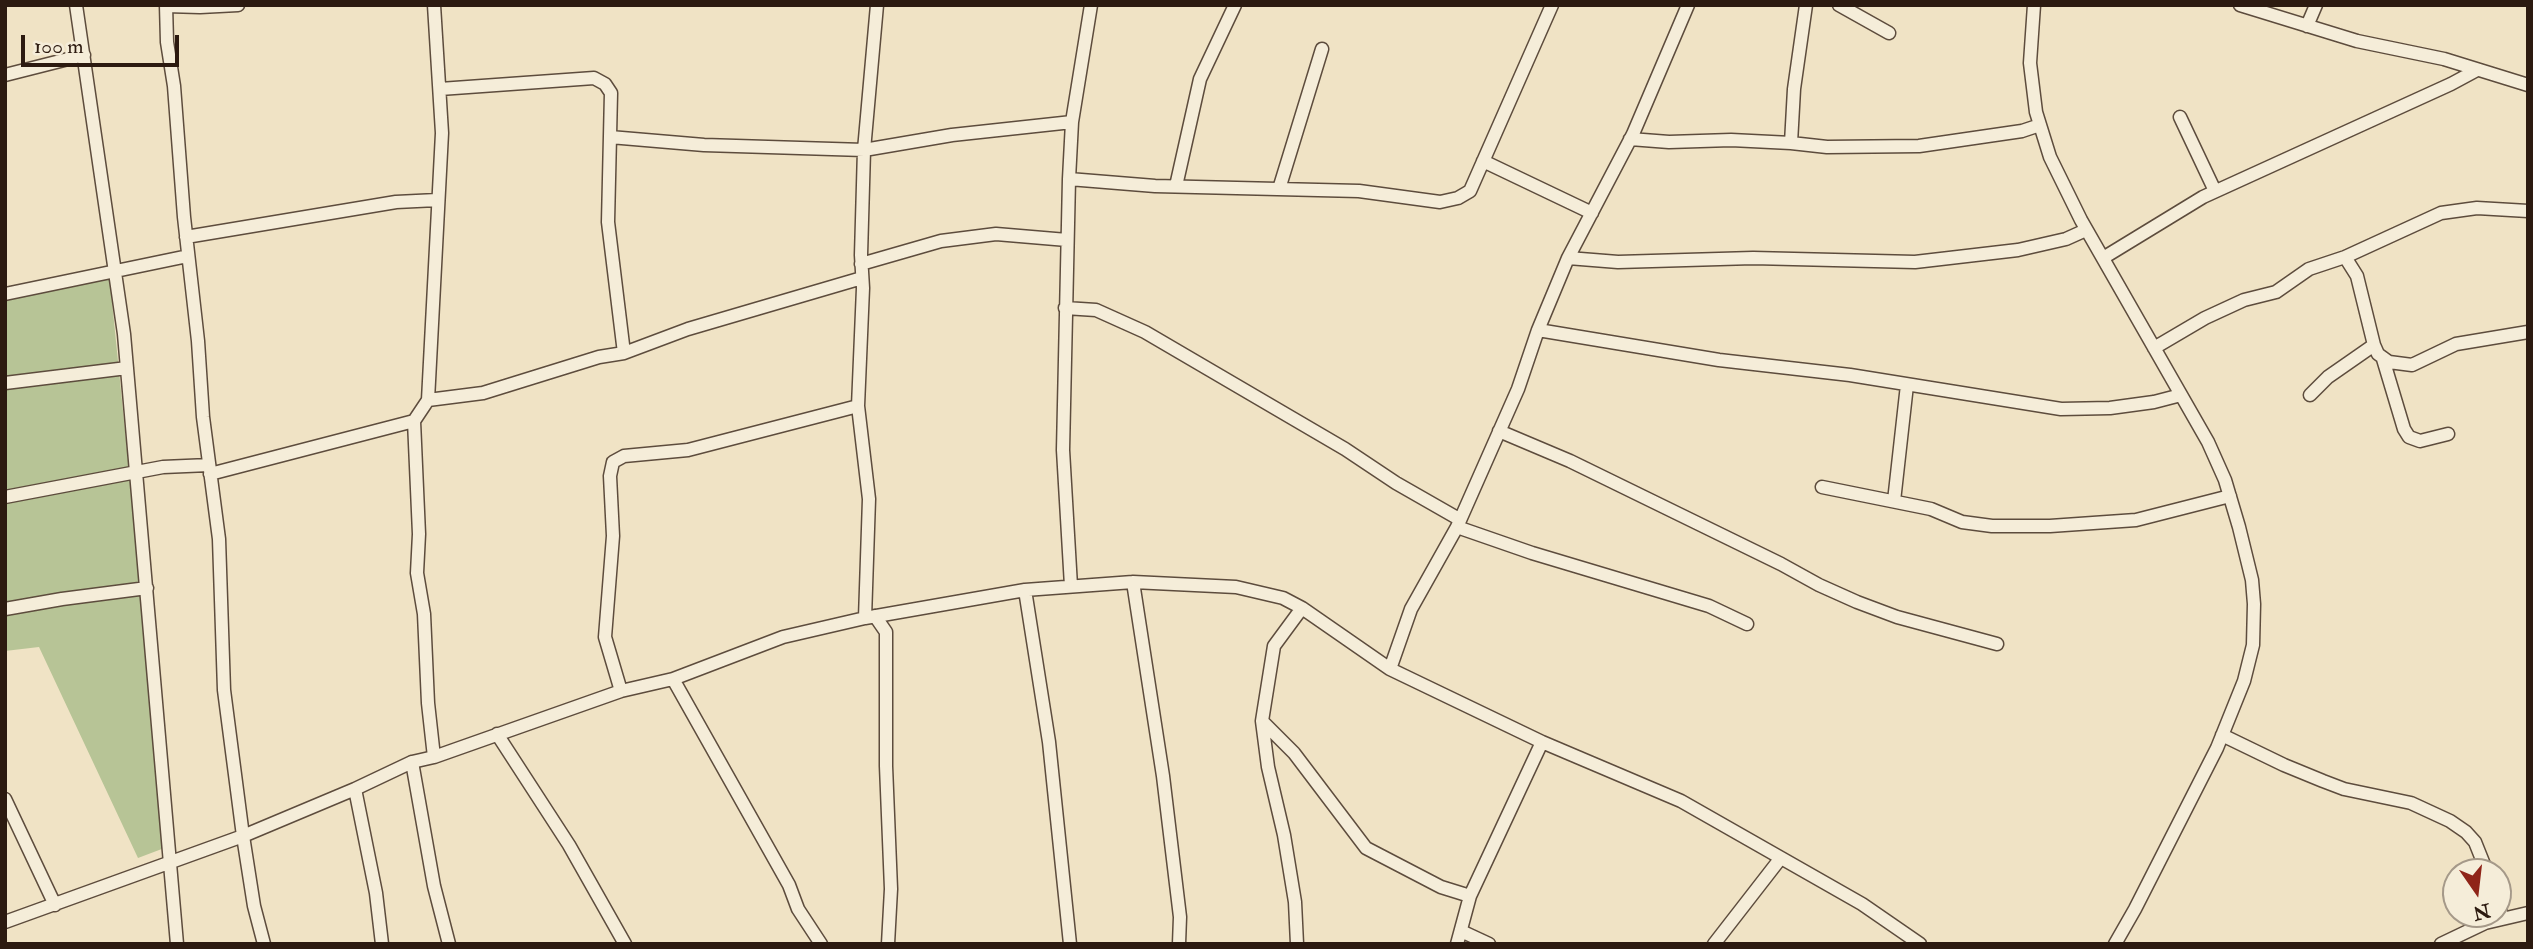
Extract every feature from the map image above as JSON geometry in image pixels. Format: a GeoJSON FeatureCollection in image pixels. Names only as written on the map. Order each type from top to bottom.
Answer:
{"type":"FeatureCollection","features":[{"type":"Feature","properties":{"kind":"street"},"geometry":{"type":"LineString","coordinates":[[76,5],[127,368],[177,944]]}},
{"type":"Feature","properties":{"kind":"street"},"geometry":{"type":"LineString","coordinates":[[238,5],[166,6],[167,42],[174,86],[186,237],[219,539],[224,690],[254,906],[264,944]]}},
{"type":"Feature","properties":{"kind":"street"},"geometry":{"type":"LineString","coordinates":[[433,5],[442,134],[428,400],[414,421],[419,534],[417,573],[424,614],[428,703],[434,757]]}},
{"type":"Feature","properties":{"kind":"street"},"geometry":{"type":"LineString","coordinates":[[877,5],[864,150],[858,406],[869,499],[870,617],[886,632],[886,766],[891,889],[888,944]]}},
{"type":"Feature","properties":{"kind":"street"},"geometry":{"type":"LineString","coordinates":[[1071,586],[1063,450],[1069,179],[1072,122],[1091,5]]}},
{"type":"Feature","properties":{"kind":"street"},"geometry":{"type":"LineString","coordinates":[[1176,186],[1200,79],[1235,5]]}},
{"type":"Feature","properties":{"kind":"street"},"geometry":{"type":"LineString","coordinates":[[1069,179],[1176,186],[1359,191],[1440,202],[1458,198],[1470,191],[1552,5]]}},
{"type":"Feature","properties":{"kind":"street"},"geometry":{"type":"LineString","coordinates":[[1390,669],[1411,609],[1458,523],[1518,389],[1538,330],[1568,258],[1630,139],[1688,5]]}},
{"type":"Feature","properties":{"kind":"street"},"geometry":{"type":"LineString","coordinates":[[1791,143],[1794,89],[1805,5]]}},
{"type":"Feature","properties":{"kind":"street"},"geometry":{"type":"LineString","coordinates":[[1839,5],[1889,33]]}},
{"type":"Feature","properties":{"kind":"street"},"geometry":{"type":"LineString","coordinates":[[2034,5],[2031,63],[2036,112],[2050,158],[2087,230],[2208,442],[2230,496],[2252,580],[2253,645],[2244,681],[2222,735],[2173,836],[2115,944]]}},
{"type":"Feature","properties":{"kind":"street"},"geometry":{"type":"LineString","coordinates":[[2240,5],[2357,41],[2444,59],[2528,85]]}},
{"type":"Feature","properties":{"kind":"street"},"geometry":{"type":"LineString","coordinates":[[2307,26],[2316,5]]}},
{"type":"Feature","properties":{"kind":"street"},"geometry":{"type":"LineString","coordinates":[[1279,189],[1322,49]]}},
{"type":"Feature","properties":{"kind":"street"},"geometry":{"type":"LineString","coordinates":[[5,75],[84,55]]}},
{"type":"Feature","properties":{"kind":"street"},"geometry":{"type":"LineString","coordinates":[[2103,258],[2178,210],[2215,191],[2477,70]]}},
{"type":"Feature","properties":{"kind":"street"},"geometry":{"type":"LineString","coordinates":[[440,89],[594,78],[605,84],[611,93],[607,222],[624,353]]}},
{"type":"Feature","properties":{"kind":"street"},"geometry":{"type":"LineString","coordinates":[[2180,117],[2215,191]]}},
{"type":"Feature","properties":{"kind":"street"},"geometry":{"type":"LineString","coordinates":[[610,137],[704,145],[864,150],[952,135],[1072,122]]}},
{"type":"Feature","properties":{"kind":"street"},"geometry":{"type":"LineString","coordinates":[[1630,139],[1669,142],[1731,140],[1827,147],[1919,146],[1996,136],[2040,125]]}},
{"type":"Feature","properties":{"kind":"street"},"geometry":{"type":"LineString","coordinates":[[1483,161],[1592,213]]}},
{"type":"Feature","properties":{"kind":"street"},"geometry":{"type":"LineString","coordinates":[[186,237],[396,202],[437,200]]}},
{"type":"Feature","properties":{"kind":"street"},"geometry":{"type":"LineString","coordinates":[[2154,348],[2244,300],[2276,292],[2309,269],[2345,257],[2441,213],[2477,208],[2528,211]]}},
{"type":"Feature","properties":{"kind":"street"},"geometry":{"type":"LineString","coordinates":[[1568,258],[1618,262],[1753,258],[1915,262],[2018,250],[2066,239],[2087,230]]}},
{"type":"Feature","properties":{"kind":"street"},"geometry":{"type":"LineString","coordinates":[[861,264],[941,241],[996,234],[1067,240]]}},
{"type":"Feature","properties":{"kind":"street"},"geometry":{"type":"LineString","coordinates":[[5,294],[188,256]]}},
{"type":"Feature","properties":{"kind":"street"},"geometry":{"type":"LineString","coordinates":[[2345,257],[2357,276],[2374,345],[2383,359],[2409,438],[2420,441],[2448,434]]}},
{"type":"Feature","properties":{"kind":"street"},"geometry":{"type":"LineString","coordinates":[[428,400],[483,393],[599,357],[624,353],[688,329],[862,278]]}},
{"type":"Feature","properties":{"kind":"street"},"geometry":{"type":"LineString","coordinates":[[1065,308],[1096,310],[1145,332],[1345,449],[1458,523],[1532,553],[1709,606],[1747,624]]}},
{"type":"Feature","properties":{"kind":"street"},"geometry":{"type":"LineString","coordinates":[[1538,330],[1719,360],[1850,375],[2061,409],[2110,408],[2181,395]]}},
{"type":"Feature","properties":{"kind":"street"},"geometry":{"type":"LineString","coordinates":[[2383,359],[2394,364],[2412,365],[2456,344],[2528,332]]}},
{"type":"Feature","properties":{"kind":"street"},"geometry":{"type":"LineString","coordinates":[[2310,396],[2328,377],[2374,345]]}},
{"type":"Feature","properties":{"kind":"street"},"geometry":{"type":"LineString","coordinates":[[5,383],[127,368]]}},
{"type":"Feature","properties":{"kind":"street"},"geometry":{"type":"LineString","coordinates":[[1894,501],[1907,385]]}},
{"type":"Feature","properties":{"kind":"street"},"geometry":{"type":"LineString","coordinates":[[621,691],[605,636],[613,536],[610,476],[613,462],[624,456],[688,450],[858,406]]}},
{"type":"Feature","properties":{"kind":"street"},"geometry":{"type":"LineString","coordinates":[[5,497],[173,466],[210,469],[414,421]]}},
{"type":"Feature","properties":{"kind":"street"},"geometry":{"type":"LineString","coordinates":[[1499,431],[1570,461],[1857,602],[1897,617],[1997,644]]}},
{"type":"Feature","properties":{"kind":"street"},"geometry":{"type":"LineString","coordinates":[[1822,486],[1931,509],[1974,524],[2050,526],[2136,520],[2230,496]]}},
{"type":"Feature","properties":{"kind":"street"},"geometry":{"type":"LineString","coordinates":[[1133,582],[1163,776],[1180,917],[1179,944]]}},
{"type":"Feature","properties":{"kind":"street"},"geometry":{"type":"LineString","coordinates":[[5,922],[243,836],[412,762],[434,757],[621,691],[673,679],[783,638],[870,617],[1025,590],[1133,582],[1236,587],[1283,598],[1302,608],[1390,669],[1542,742],[1681,801],[1862,904],[1920,944]]}},
{"type":"Feature","properties":{"kind":"street"},"geometry":{"type":"LineString","coordinates":[[5,610],[62,599],[147,588]]}},
{"type":"Feature","properties":{"kind":"street"},"geometry":{"type":"LineString","coordinates":[[1025,590],[1049,742],[1070,944]]}},
{"type":"Feature","properties":{"kind":"street"},"geometry":{"type":"LineString","coordinates":[[1297,944],[1296,902],[1268,767],[1262,722],[1274,646],[1302,608]]}},
{"type":"Feature","properties":{"kind":"street"},"geometry":{"type":"LineString","coordinates":[[673,679],[789,885],[798,909],[821,944]]}},
{"type":"Feature","properties":{"kind":"street"},"geometry":{"type":"LineString","coordinates":[[1262,722],[1294,753],[1366,848],[1441,887],[1470,896]]}},
{"type":"Feature","properties":{"kind":"street"},"geometry":{"type":"LineString","coordinates":[[497,734],[569,845],[625,944]]}},
{"type":"Feature","properties":{"kind":"street"},"geometry":{"type":"LineString","coordinates":[[2222,735],[2284,765],[2344,789],[2411,803],[2450,821],[2475,842],[2481,858]]}},
{"type":"Feature","properties":{"kind":"street"},"geometry":{"type":"LineString","coordinates":[[1489,944],[1459,937],[1470,896],[1542,742]]}},
{"type":"Feature","properties":{"kind":"street"},"geometry":{"type":"LineString","coordinates":[[412,762],[434,886],[449,944]]}},
{"type":"Feature","properties":{"kind":"street"},"geometry":{"type":"LineString","coordinates":[[355,789],[376,893],[383,944]]}},
{"type":"Feature","properties":{"kind":"street"},"geometry":{"type":"LineString","coordinates":[[5,799],[55,905]]}},
{"type":"Feature","properties":{"kind":"street"},"geometry":{"type":"LineString","coordinates":[[1714,944],[1780,859]]}},
{"type":"Feature","properties":{"kind":"street"},"geometry":{"type":"LineString","coordinates":[[2441,944],[2475,928]]}},
{"type":"Feature","properties":{"kind":"green space"},"geometry":{"type":"Polygon","coordinates":[[[109,272],[167,847],[138,858],[39,647],[5,651],[5,294],[109,272]]]}}]}
